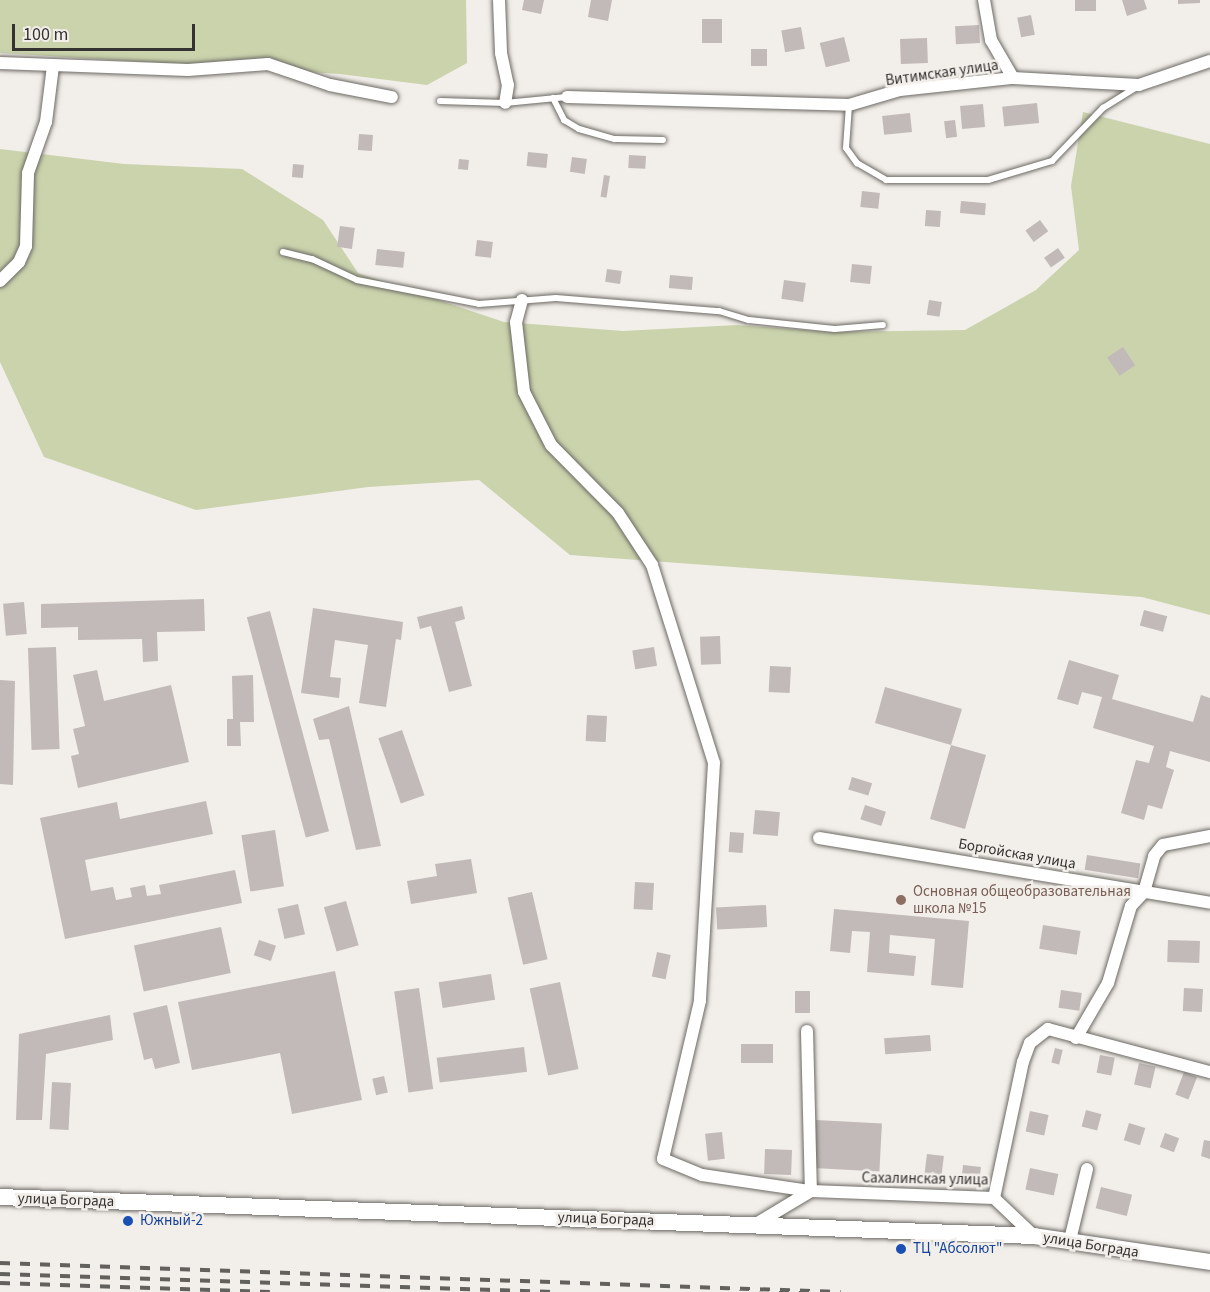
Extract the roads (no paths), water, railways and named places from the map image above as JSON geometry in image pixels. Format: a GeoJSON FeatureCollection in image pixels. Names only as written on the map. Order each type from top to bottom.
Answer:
{"type":"FeatureCollection","features":[{"type":"Feature","properties":{"kind":"main road","name":"улица Бограда"},"geometry":{"type":"LineString","coordinates":[[0,1197],[1034,1236],[1210,1262]]}},
{"type":"Feature","properties":{"kind":"street"},"geometry":{"type":"LineString","coordinates":[[499,0],[501,52],[508,85],[505,103]]}},
{"type":"Feature","properties":{"kind":"street"},"geometry":{"type":"LineString","coordinates":[[984,0],[992,40],[1013,78]]}},
{"type":"Feature","properties":{"kind":"street","name":"Витимская улица"},"geometry":{"type":"LineString","coordinates":[[567,97],[849,105],[900,90],[1013,78],[1139,85],[1210,61]]}},
{"type":"Feature","properties":{"kind":"street"},"geometry":{"type":"LineString","coordinates":[[0,63],[188,70],[268,64],[330,85],[393,97]]}},
{"type":"Feature","properties":{"kind":"street"},"geometry":{"type":"LineString","coordinates":[[0,281],[19,262],[26,246],[28,173],[46,122],[53,66]]}},
{"type":"Feature","properties":{"kind":"street","name":"Сахалинская улица"},"geometry":{"type":"LineString","coordinates":[[522,300],[516,321],[524,392],[551,445],[618,513],[652,565],[714,763],[700,1001],[663,1159],[702,1175],[811,1191],[994,1198],[1030,1043],[1047,1029],[1210,1072]]}},
{"type":"Feature","properties":{"kind":"street"},"geometry":{"type":"LineString","coordinates":[[1076,1038],[1108,983],[1131,906],[1144,892],[1155,856],[1163,845],[1210,836]]}},
{"type":"Feature","properties":{"kind":"street","name":"Боргойская улица"},"geometry":{"type":"LineString","coordinates":[[819,838],[1210,903]]}},
{"type":"Feature","properties":{"kind":"street"},"geometry":{"type":"LineString","coordinates":[[756,1224],[811,1191],[807,1031]]}},
{"type":"Feature","properties":{"kind":"street"},"geometry":{"type":"LineString","coordinates":[[1070,1240],[1087,1169]]}},
{"type":"Feature","properties":{"kind":"street"},"geometry":{"type":"LineString","coordinates":[[994,1198],[1034,1236]]}},
{"type":"Feature","properties":{"kind":"lane"},"geometry":{"type":"LineString","coordinates":[[849,105],[846,148],[857,163],[886,180],[988,180],[1052,161],[1103,108],[1139,85]]}},
{"type":"Feature","properties":{"kind":"lane"},"geometry":{"type":"LineString","coordinates":[[440,101],[505,103],[567,97]]}},
{"type":"Feature","properties":{"kind":"lane"},"geometry":{"type":"LineString","coordinates":[[553,98],[564,120],[579,129],[615,139],[663,140]]}},
{"type":"Feature","properties":{"kind":"lane"},"geometry":{"type":"LineString","coordinates":[[283,252],[312,260],[357,280],[479,304],[556,298],[719,311],[749,320],[835,329],[882,325]]}},
{"type":"Feature","properties":{"kind":"railway"},"geometry":{"type":"LineString","coordinates":[[0,1263],[840,1292]]}},
{"type":"Feature","properties":{"kind":"railway"},"geometry":{"type":"LineString","coordinates":[[0,1274],[555,1292]]}},
{"type":"Feature","properties":{"kind":"railway"},"geometry":{"type":"LineString","coordinates":[[0,1283],[270,1292]]}},
{"type":"Feature","properties":{"kind":"place","name":"Основная общеобразовательная школа №15"},"geometry":{"type":"Point","coordinates":[901,900]}},
{"type":"Feature","properties":{"kind":"place","name":"Южный-2"},"geometry":{"type":"Point","coordinates":[128,1221]}},
{"type":"Feature","properties":{"kind":"place","name":"ТЦ \"Абсолют\""},"geometry":{"type":"Point","coordinates":[901,1249]}}]}
